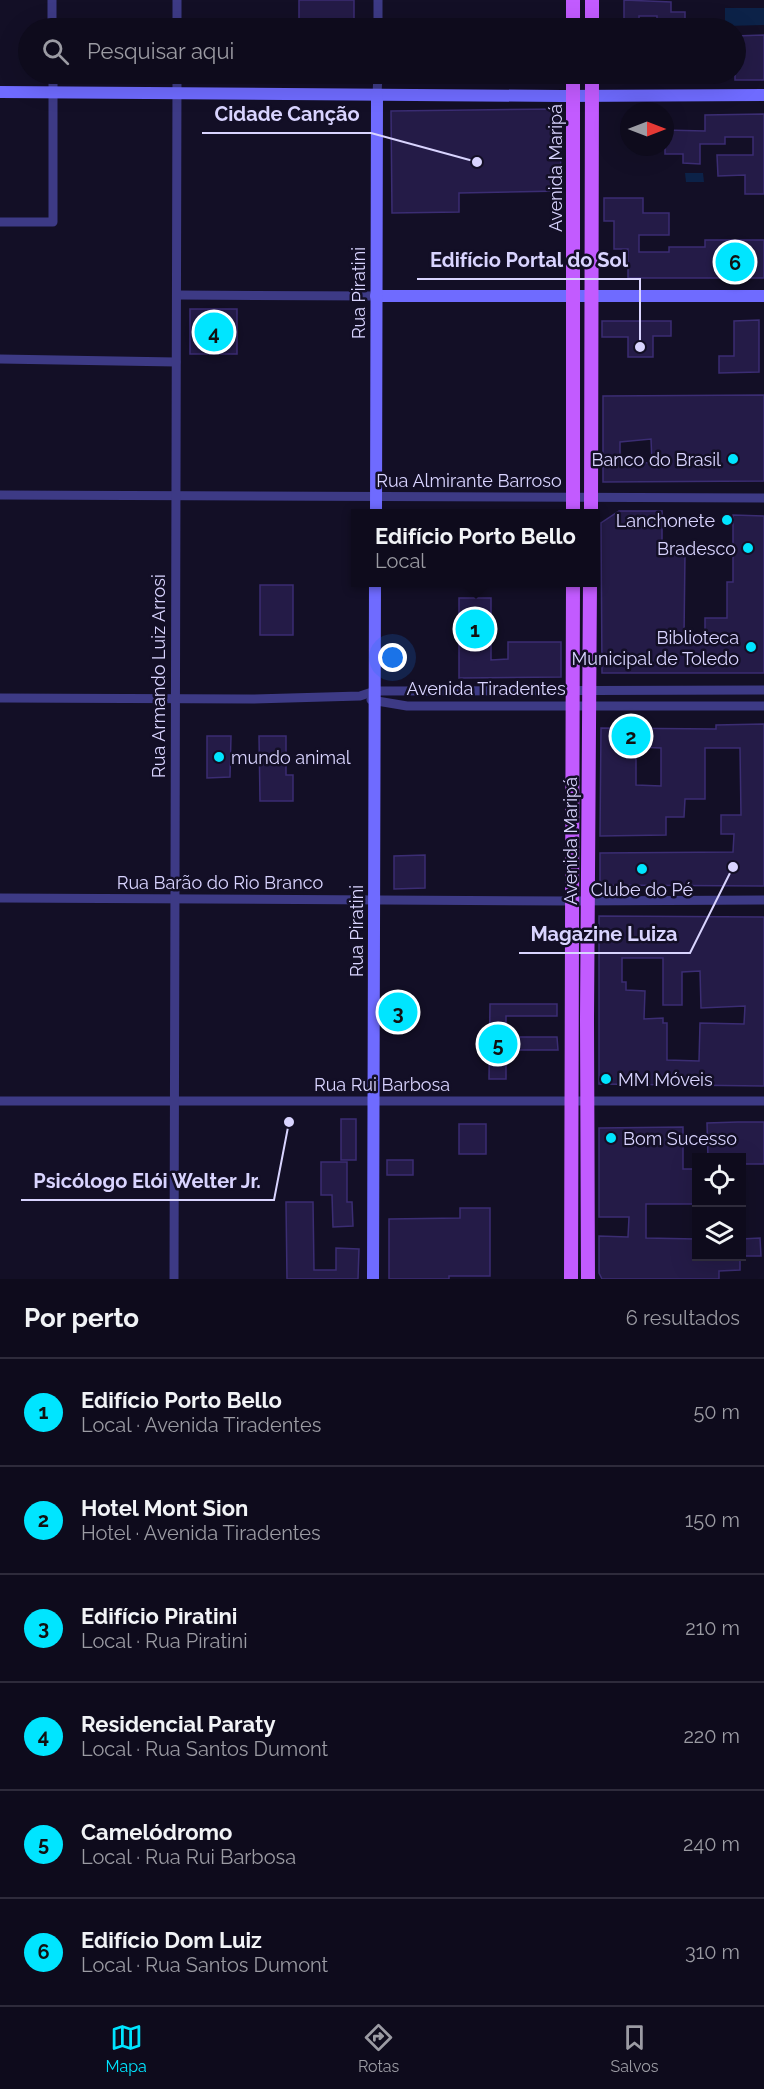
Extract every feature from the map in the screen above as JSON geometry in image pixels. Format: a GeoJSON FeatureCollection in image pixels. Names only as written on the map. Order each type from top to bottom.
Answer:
{"type":"FeatureCollection","features":[{"type":"Feature","properties":{"kind":"main road"},"geometry":{"type":"LineString","coordinates":[[573,0],[573,18]]}},
{"type":"Feature","properties":{"kind":"main road"},"geometry":{"type":"LineString","coordinates":[[592,0],[592,18]]}},
{"type":"Feature","properties":{"kind":"main road","name":"Avenida Maripá"},"geometry":{"type":"LineString","coordinates":[[573,84],[573,509]]}},
{"type":"Feature","properties":{"kind":"main road","name":"Avenida Maripá"},"geometry":{"type":"LineString","coordinates":[[591,509],[592,84]]}},
{"type":"Feature","properties":{"kind":"main road"},"geometry":{"type":"LineString","coordinates":[[572,116],[578,114],[587,116],[593,123]]}},
{"type":"Feature","properties":{"kind":"main road"},"geometry":{"type":"LineString","coordinates":[[574,268],[579,274],[586,274],[592,269]]}},
{"type":"Feature","properties":{"kind":"main road"},"geometry":{"type":"LineString","coordinates":[[573,320],[580,316],[586,317],[592,325]]}},
{"type":"Feature","properties":{"kind":"main road"},"geometry":{"type":"LineString","coordinates":[[572,471],[578,475],[585,475],[591,469]]}},
{"type":"Feature","properties":{"kind":"main road","name":"Avenida Maripá"},"geometry":{"type":"LineString","coordinates":[[571,1279],[573,587]]}},
{"type":"Feature","properties":{"kind":"main road","name":"Avenida Maripá"},"geometry":{"type":"LineString","coordinates":[[588,1279],[590,587]]}},
{"type":"Feature","properties":{"kind":"main road"},"geometry":{"type":"LineString","coordinates":[[573,664],[577,669],[584,669],[589,664]]}},
{"type":"Feature","properties":{"kind":"main road"},"geometry":{"type":"LineString","coordinates":[[572,731],[578,726],[585,726],[589,732]]}},
{"type":"Feature","properties":{"kind":"main road"},"geometry":{"type":"LineString","coordinates":[[571,876],[575,880],[584,880],[588,876]]}},
{"type":"Feature","properties":{"kind":"main road"},"geometry":{"type":"LineString","coordinates":[[571,928],[576,922],[584,922],[588,928]]}},
{"type":"Feature","properties":{"kind":"main road"},"geometry":{"type":"LineString","coordinates":[[570,1210],[587,1210]]}},
{"type":"Feature","properties":{"kind":"street"},"geometry":{"type":"LineString","coordinates":[[52,0],[52,18]]}},
{"type":"Feature","properties":{"kind":"street"},"geometry":{"type":"LineString","coordinates":[[177,0],[177,18]]}},
{"type":"Feature","properties":{"kind":"street"},"geometry":{"type":"LineString","coordinates":[[378,0],[378,18]]}},
{"type":"Feature","properties":{"kind":"street"},"geometry":{"type":"LineString","coordinates":[[0,222],[53,222],[53,84]]}},
{"type":"Feature","properties":{"kind":"street","name":"Rua Armando Luiz Arrosi"},"geometry":{"type":"LineString","coordinates":[[174,1279],[177,84]]}},
{"type":"Feature","properties":{"kind":"street","name":"Rua Piratini"},"geometry":{"type":"LineString","coordinates":[[375,509],[378,84]]}},
{"type":"Feature","properties":{"kind":"street"},"geometry":{"type":"LineString","coordinates":[[0,92],[764,95]]}},
{"type":"Feature","properties":{"kind":"street"},"geometry":{"type":"LineString","coordinates":[[177,295],[764,296]]}},
{"type":"Feature","properties":{"kind":"street"},"geometry":{"type":"LineString","coordinates":[[0,358],[176,363]]}},
{"type":"Feature","properties":{"kind":"street","name":"Rua Almirante Barroso"},"geometry":{"type":"LineString","coordinates":[[0,495],[764,498]]}},
{"type":"Feature","properties":{"kind":"street","name":"Rua Piratini"},"geometry":{"type":"LineString","coordinates":[[373,1279],[375,587]]}},
{"type":"Feature","properties":{"kind":"street"},"geometry":{"type":"LineString","coordinates":[[623,690],[618,692],[614,698],[615,702],[624,706]]}},
{"type":"Feature","properties":{"kind":"street"},"geometry":{"type":"LineString","coordinates":[[406,691],[402,698],[407,706]]}},
{"type":"Feature","properties":{"kind":"street","name":"Avenida Tiradentes"},"geometry":{"type":"LineString","coordinates":[[175,699],[375,696],[406,691],[763,691]]}},
{"type":"Feature","properties":{"kind":"street"},"geometry":{"type":"LineString","coordinates":[[543,706],[549,700],[544,691]]}},
{"type":"Feature","properties":{"kind":"street","name":"Avenida Tiradentes"},"geometry":{"type":"LineString","coordinates":[[375,696],[407,706],[763,705]]}},
{"type":"Feature","properties":{"kind":"street"},"geometry":{"type":"LineString","coordinates":[[0,698],[175,699]]}},
{"type":"Feature","properties":{"kind":"street","name":"Rua Barão do Rio Branco"},"geometry":{"type":"LineString","coordinates":[[0,898],[764,900]]}},
{"type":"Feature","properties":{"kind":"street","name":"Rua Rui Barbosa"},"geometry":{"type":"LineString","coordinates":[[0,1101],[764,1101]]}},
{"type":"Feature","properties":{"kind":"water"},"geometry":{"type":"Polygon","coordinates":[[[725,8],[764,8],[764,25],[746,25],[746,18],[725,18],[725,8]]]}},
{"type":"Feature","properties":{"kind":"water"},"geometry":{"type":"Polygon","coordinates":[[[685,173],[703,173],[704,182],[686,182],[685,173]]]}},
{"type":"Feature","properties":{"kind":"building"},"geometry":{"type":"Polygon","coordinates":[[[299,0],[354,0],[354,18],[299,18],[299,0]]]}},
{"type":"Feature","properties":{"kind":"building"},"geometry":{"type":"Polygon","coordinates":[[[624,0],[671,2],[671,12],[685,12],[685,18],[639,16],[639,18],[624,18],[624,0]]]}},
{"type":"Feature","properties":{"kind":"building"},"geometry":{"type":"Polygon","coordinates":[[[764,35],[764,80],[746,80],[746,36],[764,35]]]}},
{"type":"Feature","properties":{"kind":"building"},"geometry":{"type":"Polygon","coordinates":[[[560,109],[561,191],[459,193],[459,212],[392,213],[391,111],[560,109]]]}},
{"type":"Feature","properties":{"kind":"building"},"geometry":{"type":"Polygon","coordinates":[[[764,114],[764,194],[745,194],[745,175],[718,176],[717,155],[753,155],[753,137],[725,137],[725,144],[700,144],[700,164],[683,163],[683,154],[674,154],[674,130],[705,131],[705,115],[764,114]]]}},
{"type":"Feature","properties":{"kind":"building"},"geometry":{"type":"Polygon","coordinates":[[[604,198],[643,198],[643,213],[669,213],[669,235],[639,235],[639,252],[669,252],[669,247],[705,247],[705,240],[764,240],[764,278],[628,278],[628,249],[614,249],[614,221],[604,221],[604,198]]]}},
{"type":"Feature","properties":{"kind":"building"},"geometry":{"type":"Polygon","coordinates":[[[190,309],[237,309],[237,354],[190,354],[190,309]]]}},
{"type":"Feature","properties":{"kind":"building"},"geometry":{"type":"Polygon","coordinates":[[[759,320],[759,372],[719,373],[719,356],[734,356],[734,321],[759,320]]]}},
{"type":"Feature","properties":{"kind":"building"},"geometry":{"type":"Polygon","coordinates":[[[602,321],[671,321],[671,336],[653,336],[653,357],[628,357],[628,337],[602,337],[602,321]]]}},
{"type":"Feature","properties":{"kind":"building"},"geometry":{"type":"Polygon","coordinates":[[[764,395],[764,481],[603,482],[603,396],[764,395]],[[651,439],[620,442],[620,462],[652,463],[651,439]]]}},
{"type":"Feature","properties":{"kind":"building"},"geometry":{"type":"Polygon","coordinates":[[[619,511],[662,511],[662,553],[685,553],[684,637],[705,637],[705,618],[727,618],[727,582],[733,582],[733,515],[764,516],[764,673],[602,673],[601,523],[619,511]]]}},
{"type":"Feature","properties":{"kind":"building"},"geometry":{"type":"Polygon","coordinates":[[[260,585],[293,585],[293,635],[260,635],[260,585]]]}},
{"type":"Feature","properties":{"kind":"building"},"geometry":{"type":"Polygon","coordinates":[[[459,598],[491,598],[491,660],[508,659],[508,642],[561,642],[561,677],[459,678],[459,598]]]}},
{"type":"Feature","properties":{"kind":"building"},"geometry":{"type":"Polygon","coordinates":[[[764,724],[764,886],[600,885],[600,853],[733,852],[734,834],[721,834],[721,815],[741,815],[740,748],[705,748],[705,799],[685,799],[684,817],[666,817],[666,835],[600,836],[601,728],[716,729],[716,725],[764,724]],[[636,747],[636,785],[661,786],[661,748],[636,747]]]}},
{"type":"Feature","properties":{"kind":"building","name":"mundo animal"},"geometry":{"type":"Polygon","coordinates":[[[207,736],[231,736],[230,777],[207,778],[207,736]]]}},
{"type":"Feature","properties":{"kind":"building"},"geometry":{"type":"Polygon","coordinates":[[[259,736],[286,736],[286,775],[293,775],[293,801],[260,801],[259,736]]]}},
{"type":"Feature","properties":{"kind":"building"},"geometry":{"type":"Polygon","coordinates":[[[425,855],[425,888],[394,889],[394,856],[425,855]]]}},
{"type":"Feature","properties":{"kind":"building"},"geometry":{"type":"Polygon","coordinates":[[[599,916],[764,917],[764,1086],[599,1084],[599,916]],[[622,958],[622,982],[626,982],[626,990],[645,991],[644,1019],[663,1018],[663,1023],[667,1023],[667,1060],[699,1061],[700,1023],[744,1024],[745,1006],[701,1008],[700,971],[682,972],[682,1005],[663,1005],[663,958],[622,958]]]}},
{"type":"Feature","properties":{"kind":"building"},"geometry":{"type":"Polygon","coordinates":[[[389,999],[406,999],[406,1024],[389,1024],[389,999]]]}},
{"type":"Feature","properties":{"kind":"building"},"geometry":{"type":"Polygon","coordinates":[[[490,1004],[557,1004],[557,1016],[506,1016],[506,1037],[557,1037],[558,1050],[506,1050],[506,1079],[489,1079],[490,1004]]]}},
{"type":"Feature","properties":{"kind":"building"},"geometry":{"type":"Polygon","coordinates":[[[341,1119],[356,1119],[356,1160],[341,1160],[341,1119]]]}},
{"type":"Feature","properties":{"kind":"building"},"geometry":{"type":"Polygon","coordinates":[[[764,1122],[764,1164],[746,1164],[746,1153],[708,1153],[707,1123],[764,1122]]]}},
{"type":"Feature","properties":{"kind":"building"},"geometry":{"type":"Polygon","coordinates":[[[459,1124],[486,1124],[486,1154],[459,1154],[459,1124]]]}},
{"type":"Feature","properties":{"kind":"building"},"geometry":{"type":"Polygon","coordinates":[[[683,1127],[683,1169],[692,1169],[692,1204],[646,1204],[646,1238],[692,1239],[692,1261],[740,1261],[740,1270],[719,1271],[719,1279],[602,1279],[599,1273],[599,1236],[628,1237],[629,1217],[599,1217],[599,1128],[683,1127]]]}},
{"type":"Feature","properties":{"kind":"building"},"geometry":{"type":"Polygon","coordinates":[[[387,1160],[413,1160],[413,1175],[387,1175],[387,1160]]]}},
{"type":"Feature","properties":{"kind":"building"},"geometry":{"type":"Polygon","coordinates":[[[321,1162],[347,1162],[347,1202],[352,1202],[353,1226],[333,1227],[332,1195],[321,1195],[321,1162]]]}},
{"type":"Feature","properties":{"kind":"building"},"geometry":{"type":"Polygon","coordinates":[[[286,1202],[313,1202],[314,1270],[336,1270],[336,1248],[359,1249],[358,1279],[287,1279],[286,1202]]]}},
{"type":"Feature","properties":{"kind":"building"},"geometry":{"type":"Polygon","coordinates":[[[460,1208],[490,1208],[490,1276],[389,1279],[389,1219],[460,1218],[460,1208]]]}},
{"type":"Feature","properties":{"kind":"building"},"geometry":{"type":"Polygon","coordinates":[[[760,1238],[761,1256],[746,1256],[746,1239],[760,1238]]]}},
{"type":"Feature","properties":{"kind":"place","name":"Cidade Canção"},"geometry":{"type":"Point","coordinates":[477,162]}},
{"type":"Feature","properties":{"kind":"place","name":"Edifício Dom Luiz"},"geometry":{"type":"Point","coordinates":[735,262]}},
{"type":"Feature","properties":{"kind":"place","name":"Residencial Paraty"},"geometry":{"type":"Point","coordinates":[214,332]}},
{"type":"Feature","properties":{"kind":"place","name":"Edifício Portal do Sol"},"geometry":{"type":"Point","coordinates":[640,347]}},
{"type":"Feature","properties":{"kind":"place","name":"Banco do Brasil"},"geometry":{"type":"Point","coordinates":[733,459]}},
{"type":"Feature","properties":{"kind":"place","name":"Lanchonete"},"geometry":{"type":"Point","coordinates":[727,520]}},
{"type":"Feature","properties":{"kind":"place","name":"Bradesco"},"geometry":{"type":"Point","coordinates":[748,548]}},
{"type":"Feature","properties":{"kind":"place","name":"Edifício Porto Bello"},"geometry":{"type":"Point","coordinates":[475,629]}},
{"type":"Feature","properties":{"kind":"place","name":"Biblioteca Municipal de Toledo"},"geometry":{"type":"Point","coordinates":[751,647]}},
{"type":"Feature","properties":{"kind":"place","name":"Hotel Mont Sion"},"geometry":{"type":"Point","coordinates":[631,736]}},
{"type":"Feature","properties":{"kind":"place","name":"mundo animal"},"geometry":{"type":"Point","coordinates":[219,757]}},
{"type":"Feature","properties":{"kind":"place","name":"Magazine Luiza"},"geometry":{"type":"Point","coordinates":[733,867]}},
{"type":"Feature","properties":{"kind":"place","name":"Clube do Pé"},"geometry":{"type":"Point","coordinates":[642,869]}},
{"type":"Feature","properties":{"kind":"place","name":"Edifício Piratini"},"geometry":{"type":"Point","coordinates":[398,1012]}},
{"type":"Feature","properties":{"kind":"place","name":"Camelódromo"},"geometry":{"type":"Point","coordinates":[498,1044]}},
{"type":"Feature","properties":{"kind":"place","name":"MM Móveis"},"geometry":{"type":"Point","coordinates":[606,1079]}},
{"type":"Feature","properties":{"kind":"place","name":"Psicólogo Elói Welter Jr."},"geometry":{"type":"Point","coordinates":[289,1122]}},
{"type":"Feature","properties":{"kind":"place","name":"Bom Sucesso"},"geometry":{"type":"Point","coordinates":[611,1138]}}]}
